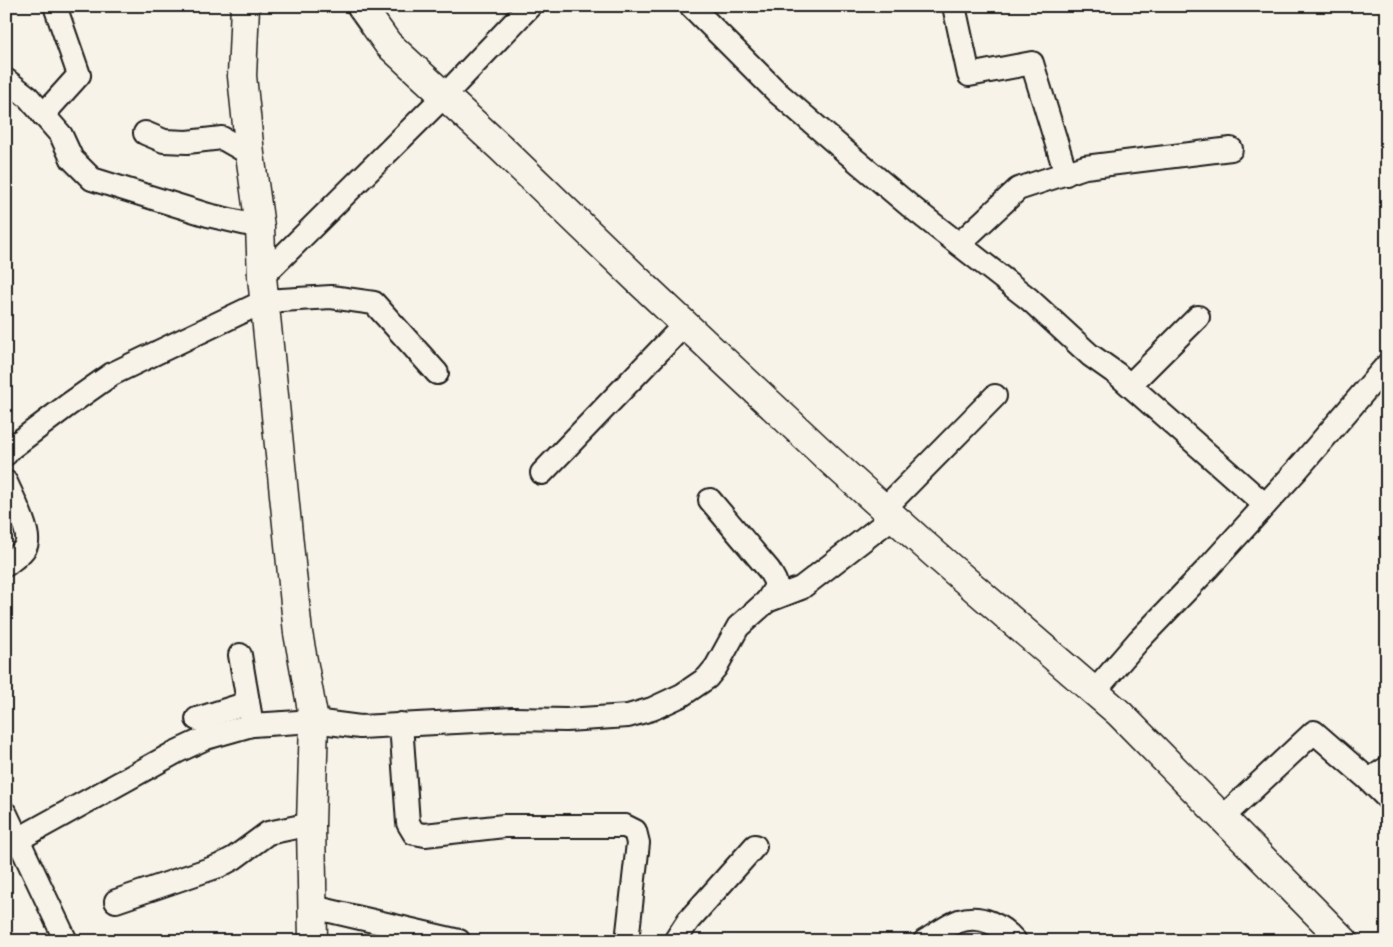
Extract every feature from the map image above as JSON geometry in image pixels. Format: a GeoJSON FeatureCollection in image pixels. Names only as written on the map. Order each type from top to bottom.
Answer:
{"type":"FeatureCollection","features":[{"type":"Feature","properties":{"kind":"main road"},"geometry":{"type":"LineString","coordinates":[[245,6],[242,76],[260,227],[263,289],[298,634],[314,721],[311,824],[313,941]]}},
{"type":"Feature","properties":{"kind":"main road"},"geometry":{"type":"LineString","coordinates":[[361,6],[388,44],[831,461],[1119,713],[1344,941]]}},
{"type":"Feature","properties":{"kind":"street"},"geometry":{"type":"LineString","coordinates":[[43,115],[79,76],[55,6]]}},
{"type":"Feature","properties":{"kind":"street"},"geometry":{"type":"LineString","coordinates":[[6,454],[11,448],[112,374],[263,289],[530,6]]}},
{"type":"Feature","properties":{"kind":"street"},"geometry":{"type":"LineString","coordinates":[[691,6],[778,93],[910,206],[1029,299],[1090,355],[1117,374],[1265,505]]}},
{"type":"Feature","properties":{"kind":"street"},"geometry":{"type":"LineString","coordinates":[[954,6],[969,75],[1032,63],[1066,174]]}},
{"type":"Feature","properties":{"kind":"street"},"geometry":{"type":"LineString","coordinates":[[6,80],[28,97],[61,135],[72,159],[92,179],[208,215],[260,227]]}},
{"type":"Feature","properties":{"kind":"street"},"geometry":{"type":"LineString","coordinates":[[145,132],[164,141],[187,142],[222,138],[250,154]]}},
{"type":"Feature","properties":{"kind":"street"},"geometry":{"type":"LineString","coordinates":[[959,244],[1018,189],[1085,168],[1231,149]]}},
{"type":"Feature","properties":{"kind":"street"},"geometry":{"type":"LineString","coordinates":[[263,289],[374,303],[436,373]]}},
{"type":"Feature","properties":{"kind":"street"},"geometry":{"type":"LineString","coordinates":[[1130,386],[1198,317]]}},
{"type":"Feature","properties":{"kind":"street"},"geometry":{"type":"LineString","coordinates":[[542,473],[685,324]]}},
{"type":"Feature","properties":{"kind":"street"},"geometry":{"type":"LineString","coordinates":[[1094,692],[1139,640],[1265,505],[1387,365]]}},
{"type":"Feature","properties":{"kind":"street"},"geometry":{"type":"LineString","coordinates":[[767,601],[802,588],[889,513],[995,396]]}},
{"type":"Feature","properties":{"kind":"street"},"geometry":{"type":"LineString","coordinates":[[6,482],[26,530],[27,543],[22,551],[6,565]]}},
{"type":"Feature","properties":{"kind":"street"},"geometry":{"type":"LineString","coordinates":[[198,719],[250,714],[360,727],[513,719],[566,720],[628,716],[652,709],[682,695],[707,678],[716,667],[738,627],[767,601],[776,588],[776,581],[769,570],[710,500]]}},
{"type":"Feature","properties":{"kind":"street"},"geometry":{"type":"LineString","coordinates":[[240,655],[250,714]]}},
{"type":"Feature","properties":{"kind":"street"},"geometry":{"type":"LineString","coordinates":[[13,843],[176,752],[250,714]]}},
{"type":"Feature","properties":{"kind":"street"},"geometry":{"type":"LineString","coordinates":[[401,724],[408,824],[414,833],[424,835],[504,826],[625,826],[635,831],[638,843],[626,941]]}},
{"type":"Feature","properties":{"kind":"street"},"geometry":{"type":"LineString","coordinates":[[1223,817],[1314,732],[1378,774],[1387,798]]}},
{"type":"Feature","properties":{"kind":"street"},"geometry":{"type":"LineString","coordinates":[[6,814],[13,843],[66,941]]}},
{"type":"Feature","properties":{"kind":"street"},"geometry":{"type":"LineString","coordinates":[[116,901],[219,866],[234,858],[268,833],[311,824]]}},
{"type":"Feature","properties":{"kind":"street"},"geometry":{"type":"LineString","coordinates":[[675,941],[688,921],[756,846]]}},
{"type":"Feature","properties":{"kind":"street"},"geometry":{"type":"LineString","coordinates":[[313,907],[459,941]]}},
{"type":"Feature","properties":{"kind":"street"},"geometry":{"type":"LineString","coordinates":[[925,941],[958,921],[977,919],[991,922],[1005,930],[1015,941]]}}]}
